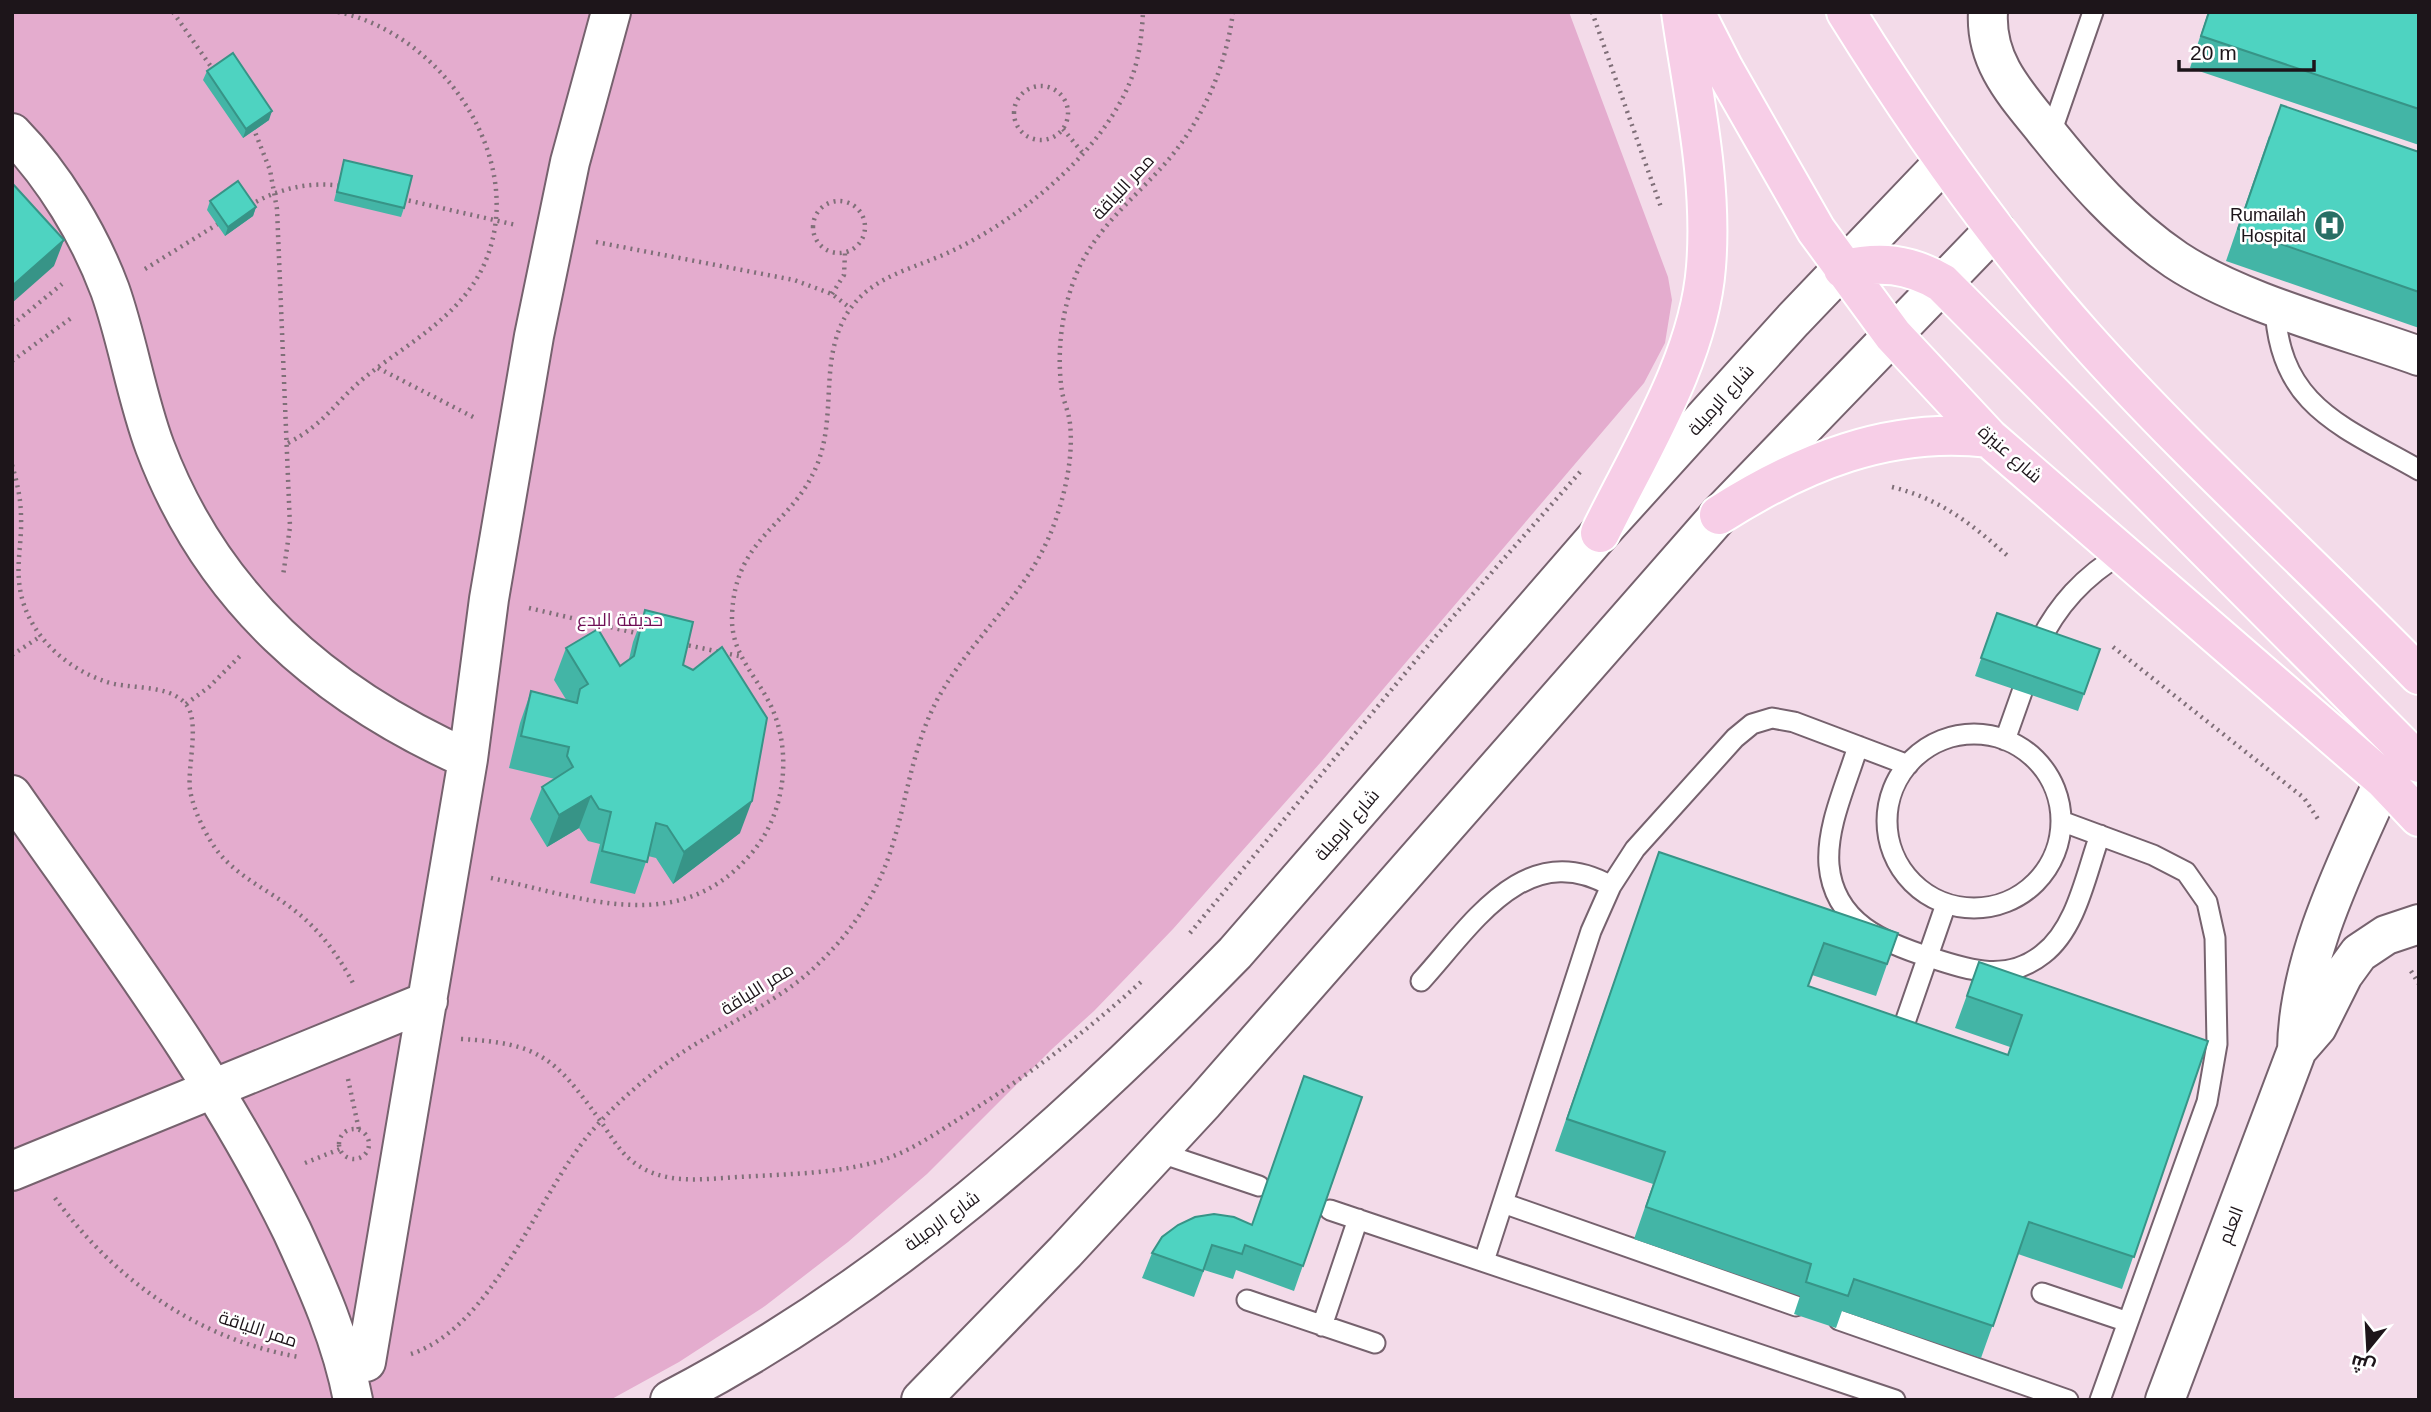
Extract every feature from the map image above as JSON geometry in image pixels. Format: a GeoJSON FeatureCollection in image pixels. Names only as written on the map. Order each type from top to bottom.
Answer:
{"type":"FeatureCollection","features":[{"type":"Feature","properties":{"kind":"main road"},"geometry":{"type":"LineString","coordinates":[[1600,533],[1679,371],[1693,332],[1704,279],[1708,205],[1681,12]]}},
{"type":"Feature","properties":{"kind":"main road","name":"شارع عنيزة"},"geometry":{"type":"LineString","coordinates":[[1695,12],[1785,176],[1843,269],[1893,335],[1989,438],[2124,552],[2384,780],[2419,817]]}},
{"type":"Feature","properties":{"kind":"main road"},"geometry":{"type":"LineString","coordinates":[[1846,12],[1944,162],[1995,229],[2082,334],[2152,411],[2419,675]]}},
{"type":"Feature","properties":{"kind":"main road"},"geometry":{"type":"LineString","coordinates":[[1843,269],[1868,263],[1894,263],[1920,270],[1942,283],[2419,763]]}},
{"type":"Feature","properties":{"kind":"main road"},"geometry":{"type":"LineString","coordinates":[[1719,515],[1791,473],[1855,448],[1908,436],[1962,434],[1989,438]]}},
{"type":"Feature","properties":{"kind":"street"},"geometry":{"type":"LineString","coordinates":[[353,1400],[356,1361],[425,1019],[468,760],[489,599],[515,439],[555,234],[587,94],[611,12]]}},
{"type":"Feature","properties":{"kind":"street"},"geometry":{"type":"LineString","coordinates":[[1988,12],[1990,43],[2005,81],[2098,194],[2150,241],[2210,279],[2419,356]]}},
{"type":"Feature","properties":{"kind":"street"},"geometry":{"type":"LineString","coordinates":[[12,133],[70,210],[103,273],[139,399],[172,486],[215,560],[266,624],[303,660],[341,690],[424,740],[468,760]]}},
{"type":"Feature","properties":{"kind":"street","name":"شارع الرميلة"},"geometry":{"type":"LineString","coordinates":[[670,1400],[729,1368],[820,1310],[971,1201],[1105,1083],[1235,953],[1600,533],[1944,162]]}},
{"type":"Feature","properties":{"kind":"street"},"geometry":{"type":"LineString","coordinates":[[922,1399],[1158,1152],[1340,950],[1472,794],[1719,515],[1995,229]]}},
{"type":"Feature","properties":{"kind":"street","name":"العلم"},"geometry":{"type":"LineString","coordinates":[[2165,1400],[2297,1050],[2303,990],[2333,896],[2384,780]]}},
{"type":"Feature","properties":{"kind":"street"},"geometry":{"type":"LineString","coordinates":[[12,796],[215,1088],[260,1168],[356,1361]]}},
{"type":"Feature","properties":{"kind":"street","name":"العلم"},"geometry":{"type":"LineString","coordinates":[[2297,1050],[2317,1027],[2343,975],[2359,953],[2386,935],[2419,924]]}},
{"type":"Feature","properties":{"kind":"street"},"geometry":{"type":"LineString","coordinates":[[23,1166],[354,1031],[425,1019]]}},
{"type":"Feature","properties":{"kind":"lane"},"geometry":{"type":"LineString","coordinates":[[2050,136],[2093,12]]}},
{"type":"Feature","properties":{"kind":"lane"},"geometry":{"type":"LineString","coordinates":[[2275,305],[2280,353],[2305,396],[2343,426],[2419,470]]}},
{"type":"Feature","properties":{"kind":"lane"},"geometry":{"type":"LineString","coordinates":[[2038,647],[2052,618],[2076,587],[2093,570],[2124,552]]}},
{"type":"Feature","properties":{"kind":"lane"},"geometry":{"type":"LineString","coordinates":[[2005,740],[2022,692]]}},
{"type":"Feature","properties":{"kind":"lane"},"geometry":{"type":"LineString","coordinates":[[1484,1261],[1591,931],[1611,886],[1649,833],[1752,724],[1772,718],[1908,765]]}},
{"type":"Feature","properties":{"kind":"lane"},"geometry":{"type":"LineString","coordinates":[[1963,735],[1984,735],[2005,740],[2023,749],[2039,763],[2059,800],[2061,821],[2054,856],[2033,886],[2001,904],[1983,908],[1946,904],[1929,896],[1902,870],[1888,835],[1890,797],[1908,765],[1942,740],[1963,735]]}},
{"type":"Feature","properties":{"kind":"lane"},"geometry":{"type":"LineString","coordinates":[[1858,746],[1829,846],[1833,884],[1840,901],[1865,930],[1881,940],[1976,972],[2012,970],[2044,953],[2057,940],[2070,917],[2100,835]]}},
{"type":"Feature","properties":{"kind":"lane"},"geometry":{"type":"LineString","coordinates":[[2061,821],[2161,858],[2186,872],[2207,902],[2215,938],[2217,1044],[2209,1093],[2100,1400]]}},
{"type":"Feature","properties":{"kind":"lane"},"geometry":{"type":"LineString","coordinates":[[1421,981],[1495,901],[1523,879],[1541,873],[1577,872],[1611,886]]}},
{"type":"Feature","properties":{"kind":"lane"},"geometry":{"type":"LineString","coordinates":[[1902,1031],[1946,904]]}},
{"type":"Feature","properties":{"kind":"lane"},"geometry":{"type":"LineString","coordinates":[[1158,1152],[1259,1186]]}},
{"type":"Feature","properties":{"kind":"lane"},"geometry":{"type":"LineString","coordinates":[[1503,1203],[1796,1306]]}},
{"type":"Feature","properties":{"kind":"lane"},"geometry":{"type":"LineString","coordinates":[[1330,1210],[1895,1400]]}},
{"type":"Feature","properties":{"kind":"lane"},"geometry":{"type":"LineString","coordinates":[[1322,1326],[1358,1219]]}},
{"type":"Feature","properties":{"kind":"lane"},"geometry":{"type":"LineString","coordinates":[[2042,1293],[2128,1322]]}},
{"type":"Feature","properties":{"kind":"lane"},"geometry":{"type":"LineString","coordinates":[[1247,1300],[1375,1343]]}},
{"type":"Feature","properties":{"kind":"lane"},"geometry":{"type":"LineString","coordinates":[[1839,1320],[2068,1400]]}},
{"type":"Feature","properties":{"kind":"path"},"geometry":{"type":"LineString","coordinates":[[173,12],[217,76]]}},
{"type":"Feature","properties":{"kind":"path"},"geometry":{"type":"LineString","coordinates":[[288,443],[322,422],[363,379],[454,309],[482,269],[495,220],[494,187],[488,154],[476,122],[459,94],[438,68],[413,46],[384,29],[338,12]]}},
{"type":"Feature","properties":{"kind":"path"},"geometry":{"type":"LineString","coordinates":[[450,870],[617,906],[648,907],[679,902],[707,891],[733,874],[753,852],[769,826],[779,797],[784,767],[781,736],[772,708],[739,657],[733,640],[732,617],[740,570],[769,527],[790,509],[815,470],[830,418],[834,346],[850,308],[880,280],[952,250],[1020,210],[1082,152],[1105,126],[1122,100],[1134,71],[1143,12]]}},
{"type":"Feature","properties":{"kind":"path","name":"ممر اللياقة"},"geometry":{"type":"LineString","coordinates":[[23,1166],[52,1195],[92,1245],[129,1280],[193,1322],[275,1353],[318,1361],[393,1359],[417,1353],[459,1328],[490,1288],[557,1177],[601,1121],[665,1063],[791,988],[842,940],[862,912],[891,849],[912,763],[937,701],[960,663],[1012,601],[1050,535],[1069,462],[1070,423],[1062,392],[1060,359],[1062,327],[1079,268],[1111,218],[1163,166],[1190,131],[1222,64],[1233,12]]}},
{"type":"Feature","properties":{"kind":"path"},"geometry":{"type":"LineString","coordinates":[[1592,12],[1664,217]]}},
{"type":"Feature","properties":{"kind":"path"},"geometry":{"type":"LineString","coordinates":[[1040,86],[1061,96],[1067,106],[1068,118],[1063,129],[1054,137],[1042,140],[1030,138],[1020,131],[1014,108],[1019,97],[1029,89],[1040,86]]}},
{"type":"Feature","properties":{"kind":"path"},"geometry":{"type":"LineString","coordinates":[[186,704],[230,667],[266,624],[279,594],[290,527],[275,192],[264,149],[247,118]]}},
{"type":"Feature","properties":{"kind":"path"},"geometry":{"type":"LineString","coordinates":[[1063,129],[1082,152]]}},
{"type":"Feature","properties":{"kind":"path"},"geometry":{"type":"LineString","coordinates":[[242,210],[275,192],[326,184],[351,187]]}},
{"type":"Feature","properties":{"kind":"path"},"geometry":{"type":"LineString","coordinates":[[391,196],[555,234],[794,281],[832,294],[850,308]]}},
{"type":"Feature","properties":{"kind":"path"},"geometry":{"type":"LineString","coordinates":[[827,202],[850,202],[864,218],[863,240],[845,253],[824,249],[812,230],[819,210],[827,202]]}},
{"type":"Feature","properties":{"kind":"path"},"geometry":{"type":"LineString","coordinates":[[12,325],[103,273],[229,218]]}},
{"type":"Feature","properties":{"kind":"path"},"geometry":{"type":"LineString","coordinates":[[832,294],[844,275],[845,253]]}},
{"type":"Feature","properties":{"kind":"path"},"geometry":{"type":"LineString","coordinates":[[12,361],[103,273]]}},
{"type":"Feature","properties":{"kind":"path"},"geometry":{"type":"LineString","coordinates":[[378,368],[515,439]]}},
{"type":"Feature","properties":{"kind":"path"},"geometry":{"type":"LineString","coordinates":[[12,465],[22,519],[19,585],[31,621],[41,636],[72,667],[112,684],[168,692],[186,704],[194,727],[188,766],[191,793],[211,842],[227,863],[247,880],[299,914],[324,939],[343,965],[358,993],[354,1031],[359,1130],[368,1137],[369,1148],[361,1158],[349,1158],[340,1149],[341,1136],[346,1131],[359,1130]]}},
{"type":"Feature","properties":{"kind":"path"},"geometry":{"type":"LineString","coordinates":[[1180,944],[1236,880],[1436,636],[1582,470]]}},
{"type":"Feature","properties":{"kind":"path"},"geometry":{"type":"LineString","coordinates":[[1891,487],[1918,494],[1943,505],[1967,520],[2010,558]]}},
{"type":"Feature","properties":{"kind":"path"},"geometry":{"type":"LineString","coordinates":[[489,599],[647,635]]}},
{"type":"Feature","properties":{"kind":"path"},"geometry":{"type":"LineString","coordinates":[[12,654],[41,636]]}},
{"type":"Feature","properties":{"kind":"path"},"geometry":{"type":"LineString","coordinates":[[673,642],[739,657]]}},
{"type":"Feature","properties":{"kind":"path"},"geometry":{"type":"LineString","coordinates":[[2113,647],[2304,798],[2320,826]]}},
{"type":"Feature","properties":{"kind":"path"},"geometry":{"type":"LineString","coordinates":[[425,1019],[509,1042],[534,1051],[556,1065],[601,1121],[620,1150],[633,1162],[663,1177],[696,1179],[817,1172],[879,1161],[934,1136],[1058,1054],[1151,973]]}},
{"type":"Feature","properties":{"kind":"green space","name":"حديقة البدع"},"geometry":{"type":"Polygon","coordinates":[[[12,12],[1569,12],[1668,277],[1672,300],[1665,343],[1644,383],[1321,762],[1173,929],[1094,1011],[1052,1049],[927,1174],[848,1242],[765,1306],[679,1362],[610,1400],[12,1400],[12,12]]]}},
{"type":"Feature","properties":{"kind":"building"},"geometry":{"type":"Polygon","coordinates":[[[2209,12],[2419,12],[2419,109],[2201,36],[2209,12]]]}},
{"type":"Feature","properties":{"kind":"building"},"geometry":{"type":"Polygon","coordinates":[[[233,53],[272,111],[246,129],[207,71],[233,53]]]}},
{"type":"Feature","properties":{"kind":"building","name":"Rumailah Hospital"},"geometry":{"type":"Polygon","coordinates":[[[2281,105],[2419,152],[2419,292],[2238,229],[2281,105]]]}},
{"type":"Feature","properties":{"kind":"building"},"geometry":{"type":"Polygon","coordinates":[[[344,160],[412,176],[404,208],[337,192],[344,160]]]}},
{"type":"Feature","properties":{"kind":"building"},"geometry":{"type":"Polygon","coordinates":[[[238,181],[256,207],[228,227],[210,201],[238,181]]]}},
{"type":"Feature","properties":{"kind":"building"},"geometry":{"type":"Polygon","coordinates":[[[12,183],[64,240],[12,286],[12,183]]]}},
{"type":"Feature","properties":{"kind":"building"},"geometry":{"type":"Polygon","coordinates":[[[645,610],[693,622],[683,665],[693,670],[722,647],[767,718],[752,801],[684,852],[667,826],[656,823],[647,862],[602,851],[611,812],[599,809],[591,796],[559,815],[542,787],[573,767],[567,756],[569,747],[521,736],[531,691],[577,703],[580,689],[588,684],[566,648],[598,629],[620,666],[634,656],[645,610]]]}},
{"type":"Feature","properties":{"kind":"building"},"geometry":{"type":"Polygon","coordinates":[[[1997,613],[2100,649],[2084,694],[1981,658],[1997,613]]]}},
{"type":"Feature","properties":{"kind":"building"},"geometry":{"type":"Polygon","coordinates":[[[1659,852],[1898,933],[1887,964],[1824,943],[1808,986],[2008,1055],[2022,1015],[1967,996],[1979,962],[2208,1041],[2134,1257],[2029,1222],[1993,1326],[1854,1279],[1848,1296],[1806,1282],[1811,1264],[1646,1207],[1665,1152],[1567,1119],[1659,852]]]}},
{"type":"Feature","properties":{"kind":"building"},"geometry":{"type":"Polygon","coordinates":[[[1304,1076],[1362,1097],[1303,1266],[1245,1245],[1242,1254],[1212,1245],[1203,1271],[1152,1253],[1162,1237],[1195,1217],[1214,1214],[1234,1217],[1252,1225],[1304,1076]]]}},
{"type":"Feature","properties":{"kind":"place","name":"Rumailah Hospital"},"geometry":{"type":"Point","coordinates":[2329,225]}}]}
